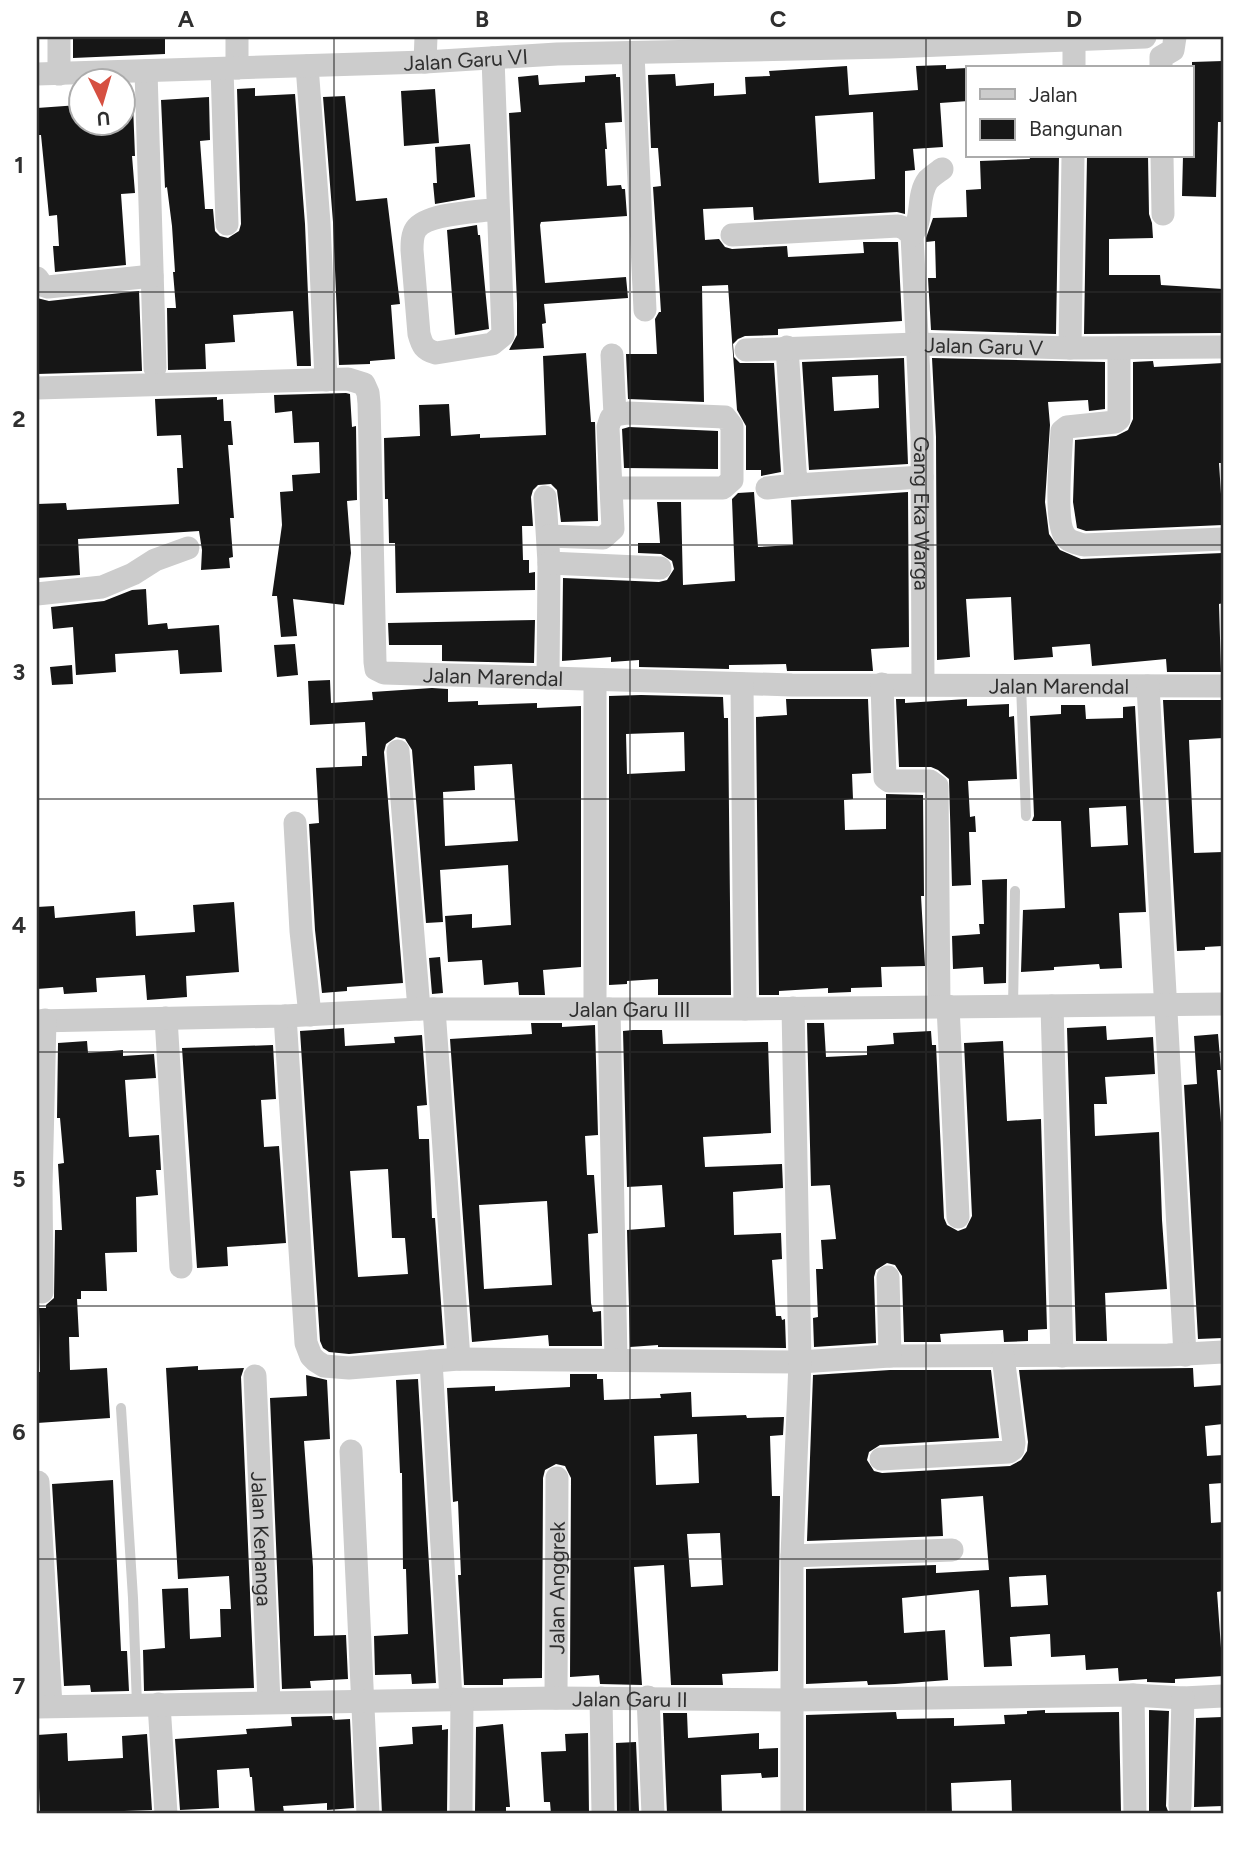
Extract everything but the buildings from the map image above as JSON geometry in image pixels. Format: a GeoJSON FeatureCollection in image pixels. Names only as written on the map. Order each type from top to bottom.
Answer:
{"type":"FeatureCollection","features":[{"type":"Feature","properties":{"kind":"street"},"geometry":{"type":"LineString","coordinates":[[48,74],[59,37]]}},
{"type":"Feature","properties":{"kind":"street"},"geometry":{"type":"LineString","coordinates":[[227,224],[229,68],[237,37]]}},
{"type":"Feature","properties":{"kind":"street"},"geometry":{"type":"LineString","coordinates":[[425,62],[426,37]]}},
{"type":"Feature","properties":{"kind":"street","name":"Jalan Garu VI"},"geometry":{"type":"LineString","coordinates":[[48,74],[425,62],[493,58],[557,46],[633,54],[1145,37]]}},
{"type":"Feature","properties":{"kind":"street"},"geometry":{"type":"LineString","coordinates":[[1161,66],[1161,57],[1173,50],[1175,37]]}},
{"type":"Feature","properties":{"kind":"street"},"geometry":{"type":"LineString","coordinates":[[1061,39],[1073,66]]}},
{"type":"Feature","properties":{"kind":"street"},"geometry":{"type":"LineString","coordinates":[[633,54],[645,310]]}},
{"type":"Feature","properties":{"kind":"street"},"geometry":{"type":"LineString","coordinates":[[493,58],[503,335],[492,344],[436,353],[428,351],[419,334],[412,250],[416,229],[433,218],[497,209]]}},
{"type":"Feature","properties":{"kind":"street"},"geometry":{"type":"LineString","coordinates":[[307,66],[326,380]]}},
{"type":"Feature","properties":{"kind":"street"},"geometry":{"type":"LineString","coordinates":[[146,71],[155,368]]}},
{"type":"Feature","properties":{"kind":"street"},"geometry":{"type":"LineString","coordinates":[[1070,348],[1073,158]]}},
{"type":"Feature","properties":{"kind":"street"},"geometry":{"type":"LineString","coordinates":[[1162,158],[1163,214]]}},
{"type":"Feature","properties":{"kind":"street","name":"Gang Eka Warga"},"geometry":{"type":"LineString","coordinates":[[923,684],[922,477],[912,235],[918,227],[923,191],[929,179],[942,169]]}},
{"type":"Feature","properties":{"kind":"street"},"geometry":{"type":"LineString","coordinates":[[732,235],[898,226],[912,235]]}},
{"type":"Feature","properties":{"kind":"street"},"geometry":{"type":"LineString","coordinates":[[37,278],[42,285],[48,287],[152,276]]}},
{"type":"Feature","properties":{"kind":"street","name":"Jalan Garu V"},"geometry":{"type":"LineString","coordinates":[[746,350],[917,344],[1070,348],[1223,347]]}},
{"type":"Feature","properties":{"kind":"street"},"geometry":{"type":"LineString","coordinates":[[787,347],[796,485]]}},
{"type":"Feature","properties":{"kind":"street"},"geometry":{"type":"LineString","coordinates":[[1119,348],[1119,419],[1115,422],[1067,427],[1062,431],[1059,519],[1063,534],[1068,539],[1084,545],[1223,539]]}},
{"type":"Feature","properties":{"kind":"street"},"geometry":{"type":"LineString","coordinates":[[612,355],[615,415]]}},
{"type":"Feature","properties":{"kind":"street","name":"Jalan Marendal"},"geometry":{"type":"LineString","coordinates":[[37,388],[326,380],[357,381],[364,384],[368,393],[376,669],[384,673],[742,684],[1223,686]]}},
{"type":"Feature","properties":{"kind":"street"},"geometry":{"type":"LineString","coordinates":[[548,536],[603,538],[613,529],[608,427],[615,415],[628,413],[725,417],[732,426],[732,480],[723,488],[611,488]]}},
{"type":"Feature","properties":{"kind":"street"},"geometry":{"type":"LineString","coordinates":[[767,488],[922,477]]}},
{"type":"Feature","properties":{"kind":"street"},"geometry":{"type":"LineString","coordinates":[[545,497],[549,563],[548,678]]}},
{"type":"Feature","properties":{"kind":"street"},"geometry":{"type":"LineString","coordinates":[[37,594],[102,587],[133,574],[155,560],[188,548]]}},
{"type":"Feature","properties":{"kind":"street"},"geometry":{"type":"LineString","coordinates":[[549,563],[660,568]]}},
{"type":"Feature","properties":{"kind":"street"},"geometry":{"type":"LineString","coordinates":[[595,680],[602,1009],[616,1360]]}},
{"type":"Feature","properties":{"kind":"street"},"geometry":{"type":"LineString","coordinates":[[742,684],[745,1009]]}},
{"type":"Feature","properties":{"kind":"street"},"geometry":{"type":"LineString","coordinates":[[882,684],[885,778],[889,781],[930,781],[937,786],[944,1006],[958,1217]]}},
{"type":"Feature","properties":{"kind":"street"},"geometry":{"type":"LineString","coordinates":[[1149,686],[1185,1355]]}},
{"type":"Feature","properties":{"kind":"street"},"geometry":{"type":"LineString","coordinates":[[398,751],[427,1009],[460,1359]]}},
{"type":"Feature","properties":{"kind":"street"},"geometry":{"type":"LineString","coordinates":[[295,823],[301,931],[310,1015]]}},
{"type":"Feature","properties":{"kind":"street","name":"Jalan Garu III"},"geometry":{"type":"LineString","coordinates":[[41,1020],[285,1016],[427,1009],[793,1009],[1223,1004]]}},
{"type":"Feature","properties":{"kind":"street"},"geometry":{"type":"LineString","coordinates":[[1052,1006],[1062,1356]]}},
{"type":"Feature","properties":{"kind":"street"},"geometry":{"type":"LineString","coordinates":[[792,1814],[792,1556],[800,1362],[793,1009]]}},
{"type":"Feature","properties":{"kind":"street"},"geometry":{"type":"LineString","coordinates":[[285,1016],[308,1350],[316,1361],[324,1366],[460,1359],[800,1362],[890,1356],[1185,1355],[1223,1352]]}},
{"type":"Feature","properties":{"kind":"street"},"geometry":{"type":"LineString","coordinates":[[166,1018],[181,1267]]}},
{"type":"Feature","properties":{"kind":"street"},"geometry":{"type":"LineString","coordinates":[[41,1020],[41,1292]]}},
{"type":"Feature","properties":{"kind":"street"},"geometry":{"type":"LineString","coordinates":[[888,1277],[890,1356]]}},
{"type":"Feature","properties":{"kind":"street"},"geometry":{"type":"LineString","coordinates":[[881,1459],[1009,1452],[1013,1449],[1003,1356]]}},
{"type":"Feature","properties":{"kind":"street"},"geometry":{"type":"LineString","coordinates":[[431,1361],[456,1699],[461,1814]]}},
{"type":"Feature","properties":{"kind":"street","name":"Jalan Kenanga"},"geometry":{"type":"LineString","coordinates":[[255,1376],[269,1702]]}},
{"type":"Feature","properties":{"kind":"street"},"geometry":{"type":"LineString","coordinates":[[351,1451],[368,1814]]}},
{"type":"Feature","properties":{"kind":"street","name":"Jalan Anggrek"},"geometry":{"type":"LineString","coordinates":[[556,1698],[557,1478]]}},
{"type":"Feature","properties":{"kind":"street"},"geometry":{"type":"LineString","coordinates":[[38,1482],[44,1707]]}},
{"type":"Feature","properties":{"kind":"street"},"geometry":{"type":"LineString","coordinates":[[792,1556],[952,1550]]}},
{"type":"Feature","properties":{"kind":"street"},"geometry":{"type":"LineString","coordinates":[[1133,1695],[1135,1814]]}},
{"type":"Feature","properties":{"kind":"street","name":"Jalan Garu II"},"geometry":{"type":"LineString","coordinates":[[44,1707],[648,1697],[793,1700],[1223,1696]]}},
{"type":"Feature","properties":{"kind":"street"},"geometry":{"type":"LineString","coordinates":[[648,1697],[653,1814]]}},
{"type":"Feature","properties":{"kind":"street"},"geometry":{"type":"LineString","coordinates":[[601,1698],[603,1814]]}},
{"type":"Feature","properties":{"kind":"street"},"geometry":{"type":"LineString","coordinates":[[1180,1806],[1183,1698]]}},
{"type":"Feature","properties":{"kind":"street"},"geometry":{"type":"LineString","coordinates":[[148,1704],[166,1814]]}},
{"type":"Feature","properties":{"kind":"lane"},"geometry":{"type":"LineString","coordinates":[[1021,685],[1026,816]]}},
{"type":"Feature","properties":{"kind":"lane"},"geometry":{"type":"LineString","coordinates":[[1013,1007],[1015,891]]}},
{"type":"Feature","properties":{"kind":"lane"},"geometry":{"type":"LineString","coordinates":[[121,1408],[134,1598],[148,1704]]}},
{"type":"Feature","properties":{"kind":"path"},"geometry":{"type":"LineString","coordinates":[[37,1798],[38,1814]]}}]}
